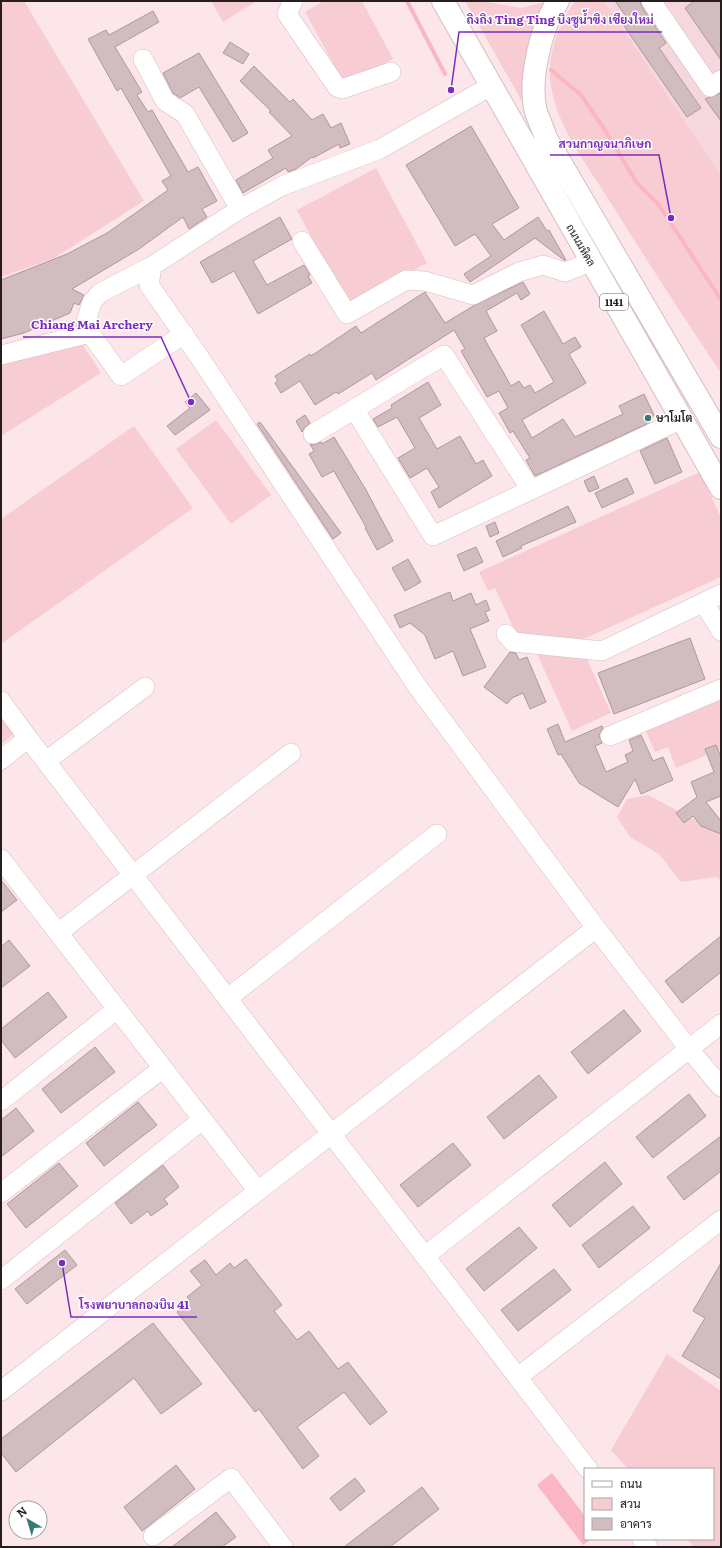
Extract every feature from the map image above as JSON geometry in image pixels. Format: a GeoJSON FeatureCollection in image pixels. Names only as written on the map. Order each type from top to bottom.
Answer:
{"type":"FeatureCollection","features":[{"type":"Feature","properties":{"kind":"main road","name":"ถนนมหิดล"},"geometry":{"type":"LineString","coordinates":[[443,1],[721,488]]}},
{"type":"Feature","properties":{"kind":"main road","name":"1141"},"geometry":{"type":"LineString","coordinates":[[558,1],[548,17],[538,48],[534,82],[536,111],[546,138],[721,437]]}},
{"type":"Feature","properties":{"kind":"street"},"geometry":{"type":"LineString","coordinates":[[293,1],[287,14],[337,87],[342,89],[391,72]]}},
{"type":"Feature","properties":{"kind":"street"},"geometry":{"type":"LineString","coordinates":[[650,1],[710,88],[721,80]]}},
{"type":"Feature","properties":{"kind":"street"},"geometry":{"type":"LineString","coordinates":[[143,59],[165,101],[185,114],[240,209]]}},
{"type":"Feature","properties":{"kind":"street"},"geometry":{"type":"LineString","coordinates":[[184,334],[121,376],[90,333],[86,322],[97,295],[152,266],[240,209],[282,186],[380,150],[491,86]]}},
{"type":"Feature","properties":{"kind":"street"},"geometry":{"type":"LineString","coordinates":[[302,241],[347,314],[406,280],[425,281],[473,295],[519,272],[531,268],[543,265],[565,272],[591,262]]}},
{"type":"Feature","properties":{"kind":"street"},"geometry":{"type":"LineString","coordinates":[[152,266],[149,285],[184,334],[417,686],[596,928],[721,1087]]}},
{"type":"Feature","properties":{"kind":"street"},"geometry":{"type":"LineString","coordinates":[[1,355],[90,333]]}},
{"type":"Feature","properties":{"kind":"street"},"geometry":{"type":"LineString","coordinates":[[313,434],[444,355],[531,490]]}},
{"type":"Feature","properties":{"kind":"street"},"geometry":{"type":"LineString","coordinates":[[354,409],[433,536],[682,419]]}},
{"type":"Feature","properties":{"kind":"street"},"geometry":{"type":"LineString","coordinates":[[506,634],[513,642],[602,651],[721,594]]}},
{"type":"Feature","properties":{"kind":"street"},"geometry":{"type":"LineString","coordinates":[[704,603],[721,631]]}},
{"type":"Feature","properties":{"kind":"street"},"geometry":{"type":"LineString","coordinates":[[46,761],[145,687]]}},
{"type":"Feature","properties":{"kind":"street"},"geometry":{"type":"LineString","coordinates":[[610,736],[721,689]]}},
{"type":"Feature","properties":{"kind":"street"},"geometry":{"type":"LineString","coordinates":[[1,700],[28,738],[587,1468]]}},
{"type":"Feature","properties":{"kind":"street"},"geometry":{"type":"LineString","coordinates":[[1,760],[28,738]]}},
{"type":"Feature","properties":{"kind":"street"},"geometry":{"type":"LineString","coordinates":[[58,933],[291,753]]}},
{"type":"Feature","properties":{"kind":"street"},"geometry":{"type":"LineString","coordinates":[[228,998],[437,834]]}},
{"type":"Feature","properties":{"kind":"street"},"geometry":{"type":"LineString","coordinates":[[1,858],[258,1191]]}},
{"type":"Feature","properties":{"kind":"street"},"geometry":{"type":"LineString","coordinates":[[1,1390],[596,928]]}},
{"type":"Feature","properties":{"kind":"street"},"geometry":{"type":"LineString","coordinates":[[1,1101],[117,1009]]}},
{"type":"Feature","properties":{"kind":"street"},"geometry":{"type":"LineString","coordinates":[[425,1256],[721,1024]]}},
{"type":"Feature","properties":{"kind":"street"},"geometry":{"type":"LineString","coordinates":[[1,1194],[163,1068]]}},
{"type":"Feature","properties":{"kind":"street"},"geometry":{"type":"LineString","coordinates":[[1,1280],[202,1120]]}},
{"type":"Feature","properties":{"kind":"street"},"geometry":{"type":"LineString","coordinates":[[518,1377],[721,1220]]}},
{"type":"Feature","properties":{"kind":"street"},"geometry":{"type":"LineString","coordinates":[[153,1536],[231,1478],[283,1547]]}},
{"type":"Feature","properties":{"kind":"shaded area"},"geometry":{"type":"Polygon","coordinates":[[[604,1],[721,1],[721,176],[604,1]]]}},
{"type":"Feature","properties":{"kind":"shaded area"},"geometry":{"type":"Polygon","coordinates":[[[552,1473],[584,1515],[584,1540],[590,1540],[583,1545],[537,1485],[552,1473]]]}},
{"type":"Feature","properties":{"kind":"green space"},"geometry":{"type":"Polygon","coordinates":[[[1,1],[24,1],[144,201],[54,258],[1,277],[1,1]]]}},
{"type":"Feature","properties":{"kind":"green space"},"geometry":{"type":"Polygon","coordinates":[[[211,1],[257,1],[223,22],[211,1]]]}},
{"type":"Feature","properties":{"kind":"green space"},"geometry":{"type":"Polygon","coordinates":[[[324,1],[362,1],[393,59],[345,85],[305,12],[324,1]]]}},
{"type":"Feature","properties":{"kind":"green space"},"geometry":{"type":"Polygon","coordinates":[[[465,1],[482,1],[521,8],[550,1],[528,112],[465,1]]]}},
{"type":"Feature","properties":{"kind":"green space"},"geometry":{"type":"Polygon","coordinates":[[[575,1],[604,1],[721,176],[721,373],[580,155],[557,110],[550,78],[551,58],[556,38],[564,18],[575,1]]]}},
{"type":"Feature","properties":{"kind":"green space"},"geometry":{"type":"Polygon","coordinates":[[[376,168],[427,263],[347,305],[297,210],[376,168]]]}},
{"type":"Feature","properties":{"kind":"green space"},"geometry":{"type":"Polygon","coordinates":[[[80,340],[101,373],[1,436],[1,362],[80,340]]]}},
{"type":"Feature","properties":{"kind":"green space"},"geometry":{"type":"Polygon","coordinates":[[[216,420],[271,495],[231,524],[176,449],[216,420]]]}},
{"type":"Feature","properties":{"kind":"green space"},"geometry":{"type":"Polygon","coordinates":[[[134,426],[193,508],[1,644],[1,519],[134,426]]]}},
{"type":"Feature","properties":{"kind":"green space"},"geometry":{"type":"Polygon","coordinates":[[[700,472],[721,518],[721,577],[579,641],[611,713],[572,731],[534,647],[524,651],[495,588],[488,591],[479,572],[700,472]]]}},
{"type":"Feature","properties":{"kind":"green space"},"geometry":{"type":"Polygon","coordinates":[[[721,696],[721,749],[676,768],[668,747],[655,752],[645,729],[721,696]]]}},
{"type":"Feature","properties":{"kind":"green space"},"geometry":{"type":"Polygon","coordinates":[[[1,715],[15,733],[1,744],[1,715]]]}},
{"type":"Feature","properties":{"kind":"green space"},"geometry":{"type":"Polygon","coordinates":[[[648,795],[721,834],[721,881],[716,877],[681,882],[659,854],[630,837],[617,817],[627,799],[648,795]]]}},
{"type":"Feature","properties":{"kind":"green space"},"geometry":{"type":"Polygon","coordinates":[[[667,1354],[721,1391],[721,1547],[693,1547],[688,1540],[714,1540],[714,1468],[627,1468],[611,1450],[667,1354]]]}},
{"type":"Feature","properties":{"kind":"building"},"geometry":{"type":"Polygon","coordinates":[[[615,1],[640,1],[642,7],[666,43],[659,48],[701,108],[687,117],[622,23],[628,19],[615,1]]]}},
{"type":"Feature","properties":{"kind":"building"},"geometry":{"type":"Polygon","coordinates":[[[694,1],[721,1],[721,60],[685,8],[694,1]]]}},
{"type":"Feature","properties":{"kind":"building"},"geometry":{"type":"Polygon","coordinates":[[[153,11],[159,22],[115,47],[142,92],[137,95],[148,112],[152,110],[188,172],[198,167],[217,201],[202,209],[207,217],[189,229],[183,217],[139,249],[72,289],[84,295],[79,305],[74,303],[70,313],[24,333],[1,339],[1,280],[67,254],[107,233],[168,190],[162,181],[171,176],[121,88],[117,91],[88,39],[106,30],[109,35],[153,11]]]}},
{"type":"Feature","properties":{"kind":"building"},"geometry":{"type":"Polygon","coordinates":[[[230,42],[249,54],[243,64],[223,53],[230,42]]]}},
{"type":"Feature","properties":{"kind":"building"},"geometry":{"type":"Polygon","coordinates":[[[199,53],[248,133],[233,142],[199,87],[180,98],[173,93],[163,73],[199,53]]]}},
{"type":"Feature","properties":{"kind":"building"},"geometry":{"type":"Polygon","coordinates":[[[254,66],[290,102],[293,99],[312,120],[323,114],[331,128],[341,123],[350,144],[340,148],[339,144],[313,158],[312,157],[296,169],[288,172],[286,168],[243,193],[236,180],[273,158],[268,150],[292,136],[269,112],[271,111],[240,81],[254,66]]]}},
{"type":"Feature","properties":{"kind":"building"},"geometry":{"type":"Polygon","coordinates":[[[721,93],[721,121],[705,99],[721,93]]]}},
{"type":"Feature","properties":{"kind":"building"},"geometry":{"type":"Polygon","coordinates":[[[471,126],[519,208],[492,224],[504,240],[538,217],[547,231],[549,230],[566,260],[535,238],[470,282],[464,274],[491,256],[475,234],[455,246],[406,165],[471,126]]]}},
{"type":"Feature","properties":{"kind":"building"},"geometry":{"type":"Polygon","coordinates":[[[280,217],[292,239],[253,261],[267,285],[304,265],[310,275],[308,276],[312,283],[258,314],[234,271],[212,283],[200,262],[280,217]]]}},
{"type":"Feature","properties":{"kind":"building"},"geometry":{"type":"Polygon","coordinates":[[[523,282],[530,294],[521,300],[517,293],[486,311],[497,331],[484,338],[511,386],[519,381],[524,388],[530,385],[535,393],[554,382],[521,325],[544,311],[563,344],[575,337],[581,347],[569,354],[586,383],[522,420],[532,438],[563,419],[575,437],[623,414],[619,406],[644,394],[654,415],[649,423],[535,476],[526,460],[530,458],[513,431],[510,433],[499,413],[508,408],[499,391],[487,397],[461,351],[465,349],[454,330],[376,380],[372,373],[338,394],[336,392],[315,405],[300,381],[281,393],[275,383],[278,381],[275,376],[310,354],[311,356],[356,326],[361,333],[425,292],[445,323],[475,305],[523,282]]]}},
{"type":"Feature","properties":{"kind":"building"},"geometry":{"type":"Polygon","coordinates":[[[428,382],[441,405],[419,418],[437,449],[460,436],[476,464],[483,460],[492,476],[439,508],[431,492],[439,487],[427,468],[410,478],[398,458],[415,448],[397,417],[378,427],[373,419],[392,408],[391,405],[428,382]]]}},
{"type":"Feature","properties":{"kind":"building"},"geometry":{"type":"Polygon","coordinates":[[[196,393],[210,410],[175,435],[167,426],[190,408],[185,402],[196,393]]]}},
{"type":"Feature","properties":{"kind":"building"},"geometry":{"type":"Polygon","coordinates":[[[305,415],[310,423],[302,432],[296,421],[305,415]]]}},
{"type":"Feature","properties":{"kind":"building"},"geometry":{"type":"Polygon","coordinates":[[[260,422],[341,533],[333,539],[257,424],[260,422]]]}},
{"type":"Feature","properties":{"kind":"building"},"geometry":{"type":"Polygon","coordinates":[[[334,437],[366,490],[393,541],[377,550],[365,528],[366,527],[334,471],[322,477],[309,454],[314,451],[310,444],[314,445],[321,442],[322,444],[334,437]]]}},
{"type":"Feature","properties":{"kind":"building"},"geometry":{"type":"Polygon","coordinates":[[[667,438],[682,472],[655,484],[640,451],[667,438]]]}},
{"type":"Feature","properties":{"kind":"building"},"geometry":{"type":"Polygon","coordinates":[[[594,476],[599,488],[589,492],[584,481],[594,476]]]}},
{"type":"Feature","properties":{"kind":"building"},"geometry":{"type":"Polygon","coordinates":[[[627,478],[634,493],[602,508],[595,493],[627,478]]]}},
{"type":"Feature","properties":{"kind":"building"},"geometry":{"type":"Polygon","coordinates":[[[568,506],[576,522],[521,546],[522,548],[503,557],[496,541],[568,506]]]}},
{"type":"Feature","properties":{"kind":"building"},"geometry":{"type":"Polygon","coordinates":[[[495,522],[499,533],[490,537],[486,526],[495,522]]]}},
{"type":"Feature","properties":{"kind":"building"},"geometry":{"type":"Polygon","coordinates":[[[476,547],[483,562],[464,571],[457,555],[476,547]]]}},
{"type":"Feature","properties":{"kind":"building"},"geometry":{"type":"Polygon","coordinates":[[[408,559],[421,582],[405,591],[392,568],[408,559]]]}},
{"type":"Feature","properties":{"kind":"building"},"geometry":{"type":"Polygon","coordinates":[[[450,592],[453,601],[471,593],[476,605],[486,600],[490,610],[485,612],[489,621],[470,629],[486,667],[463,676],[453,651],[435,659],[425,635],[410,623],[400,628],[394,615],[450,592]]]}},
{"type":"Feature","properties":{"kind":"building"},"geometry":{"type":"Polygon","coordinates":[[[690,638],[705,679],[614,714],[598,673],[690,638]]]}},
{"type":"Feature","properties":{"kind":"building"},"geometry":{"type":"Polygon","coordinates":[[[510,652],[516,653],[519,660],[527,657],[546,702],[530,709],[523,693],[512,698],[507,704],[484,687],[510,652]]]}},
{"type":"Feature","properties":{"kind":"building"},"geometry":{"type":"Polygon","coordinates":[[[558,724],[565,742],[602,726],[603,728],[599,735],[602,743],[595,746],[606,772],[628,762],[625,755],[633,751],[629,740],[641,735],[653,761],[663,757],[673,780],[641,794],[635,779],[618,807],[579,783],[561,754],[558,755],[547,729],[558,724]]]}},
{"type":"Feature","properties":{"kind":"building"},"geometry":{"type":"Polygon","coordinates":[[[716,745],[721,757],[721,796],[706,802],[721,821],[721,834],[701,826],[693,816],[684,823],[676,813],[697,797],[691,782],[714,772],[705,749],[716,745]]]}},
{"type":"Feature","properties":{"kind":"building"},"geometry":{"type":"Polygon","coordinates":[[[1,880],[17,900],[1,912],[1,880]]]}},
{"type":"Feature","properties":{"kind":"building"},"geometry":{"type":"Polygon","coordinates":[[[721,936],[721,972],[682,1003],[665,981],[721,936]]]}},
{"type":"Feature","properties":{"kind":"building"},"geometry":{"type":"Polygon","coordinates":[[[9,940],[30,966],[1,988],[1,947],[9,940]]]}},
{"type":"Feature","properties":{"kind":"building"},"geometry":{"type":"Polygon","coordinates":[[[48,992],[67,1017],[15,1058],[1,1040],[1,1029],[48,992]]]}},
{"type":"Feature","properties":{"kind":"building"},"geometry":{"type":"Polygon","coordinates":[[[624,1010],[641,1031],[588,1074],[571,1052],[624,1010]]]}},
{"type":"Feature","properties":{"kind":"building"},"geometry":{"type":"Polygon","coordinates":[[[95,1047],[115,1072],[61,1113],[42,1089],[95,1047]]]}},
{"type":"Feature","properties":{"kind":"building"},"geometry":{"type":"Polygon","coordinates":[[[539,1075],[557,1097],[504,1139],[487,1117],[539,1075]]]}},
{"type":"Feature","properties":{"kind":"building"},"geometry":{"type":"Polygon","coordinates":[[[689,1094],[706,1116],[653,1158],[636,1137],[689,1094]]]}},
{"type":"Feature","properties":{"kind":"building"},"geometry":{"type":"Polygon","coordinates":[[[138,1102],[157,1125],[104,1166],[86,1143],[138,1102]]]}},
{"type":"Feature","properties":{"kind":"building"},"geometry":{"type":"Polygon","coordinates":[[[16,1108],[34,1131],[1,1157],[1,1120],[16,1108]]]}},
{"type":"Feature","properties":{"kind":"building"},"geometry":{"type":"Polygon","coordinates":[[[721,1136],[721,1171],[684,1200],[667,1177],[721,1136]]]}},
{"type":"Feature","properties":{"kind":"building"},"geometry":{"type":"Polygon","coordinates":[[[453,1143],[471,1165],[418,1207],[400,1185],[453,1143]]]}},
{"type":"Feature","properties":{"kind":"building"},"geometry":{"type":"Polygon","coordinates":[[[605,1162],[622,1184],[570,1227],[552,1205],[605,1162]]]}},
{"type":"Feature","properties":{"kind":"building"},"geometry":{"type":"Polygon","coordinates":[[[59,1163],[78,1186],[26,1228],[7,1204],[59,1163]]]}},
{"type":"Feature","properties":{"kind":"building"},"geometry":{"type":"Polygon","coordinates":[[[163,1165],[179,1187],[164,1199],[168,1204],[151,1216],[148,1211],[131,1224],[115,1203],[163,1165]]]}},
{"type":"Feature","properties":{"kind":"building"},"geometry":{"type":"Polygon","coordinates":[[[633,1206],[650,1228],[599,1268],[582,1245],[633,1206]]]}},
{"type":"Feature","properties":{"kind":"building"},"geometry":{"type":"Polygon","coordinates":[[[519,1227],[537,1248],[484,1291],[466,1269],[519,1227]]]}},
{"type":"Feature","properties":{"kind":"building"},"geometry":{"type":"Polygon","coordinates":[[[65,1250],[77,1265],[27,1304],[15,1289],[65,1250]]]}},
{"type":"Feature","properties":{"kind":"building"},"geometry":{"type":"Polygon","coordinates":[[[246,1259],[282,1305],[274,1311],[297,1340],[309,1331],[338,1369],[348,1362],[387,1412],[370,1425],[344,1392],[297,1427],[319,1456],[303,1469],[259,1409],[255,1412],[177,1312],[190,1301],[187,1297],[202,1285],[190,1271],[205,1260],[216,1275],[230,1263],[234,1268],[246,1259]]]}},
{"type":"Feature","properties":{"kind":"building"},"geometry":{"type":"Polygon","coordinates":[[[721,1263],[721,1379],[682,1356],[705,1318],[693,1311],[721,1263]]]}},
{"type":"Feature","properties":{"kind":"building"},"geometry":{"type":"Polygon","coordinates":[[[554,1269],[571,1290],[518,1331],[501,1310],[554,1269]]]}},
{"type":"Feature","properties":{"kind":"building"},"geometry":{"type":"Polygon","coordinates":[[[153,1323],[202,1384],[161,1414],[134,1378],[16,1472],[1,1453],[1,1439],[153,1323]]]}},
{"type":"Feature","properties":{"kind":"building"},"geometry":{"type":"Polygon","coordinates":[[[176,1465],[195,1489],[142,1531],[124,1507],[176,1465]]]}},
{"type":"Feature","properties":{"kind":"building"},"geometry":{"type":"Polygon","coordinates":[[[355,1478],[365,1491],[340,1511],[330,1498],[355,1478]]]}},
{"type":"Feature","properties":{"kind":"building"},"geometry":{"type":"Polygon","coordinates":[[[422,1487],[439,1509],[390,1547],[344,1547],[422,1487]]]}},
{"type":"Feature","properties":{"kind":"building"},"geometry":{"type":"Polygon","coordinates":[[[216,1512],[236,1537],[222,1547],[172,1547],[216,1512]]]}},
{"type":"Feature","properties":{"kind":"waterway"},"geometry":{"type":"LineString","coordinates":[[407,1],[445,74]]}},
{"type":"Feature","properties":{"kind":"waterway"},"geometry":{"type":"LineString","coordinates":[[551,70],[581,95],[603,127],[637,183],[659,205],[721,300]]}},
{"type":"Feature","properties":{"kind":"place","name":"ถิงถิง Ting Ting บิงซูน้ำขิง เชียงใหม่"},"geometry":{"type":"Point","coordinates":[451,90]}},
{"type":"Feature","properties":{"kind":"place","name":"สวนกาญจนาภิเษก"},"geometry":{"type":"Point","coordinates":[671,218]}},
{"type":"Feature","properties":{"kind":"place","name":"Chiang Mai Archery"},"geometry":{"type":"Point","coordinates":[191,402]}},
{"type":"Feature","properties":{"kind":"place","name":"ษาโมโต"},"geometry":{"type":"Point","coordinates":[648,418]}},
{"type":"Feature","properties":{"kind":"place","name":"โรงพยาบาลกองบิน 41"},"geometry":{"type":"Point","coordinates":[62,1263]}}]}
